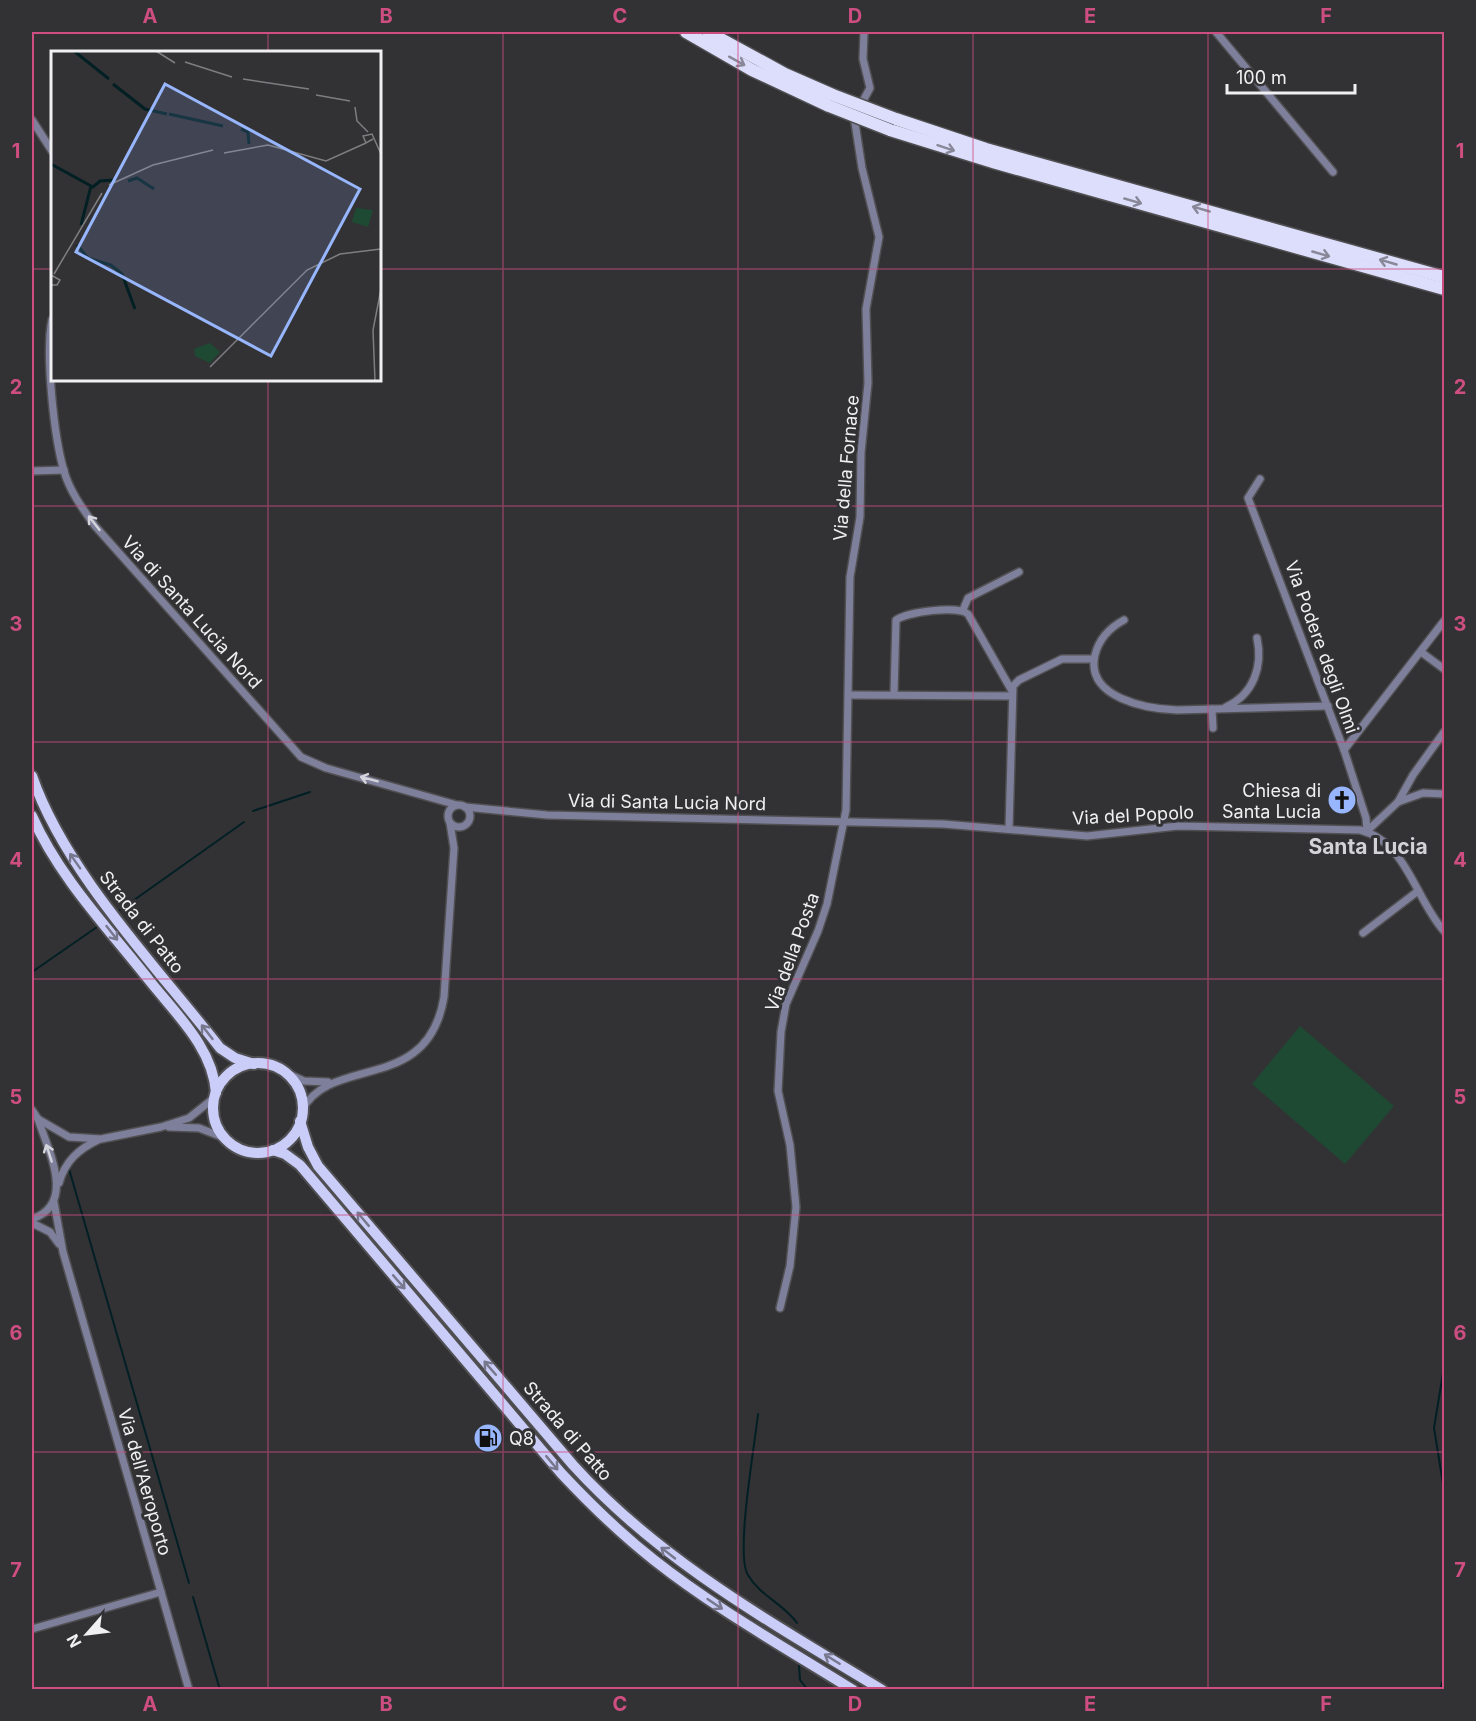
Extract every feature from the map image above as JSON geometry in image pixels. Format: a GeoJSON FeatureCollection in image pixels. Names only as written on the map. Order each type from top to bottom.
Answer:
{"type":"FeatureCollection","features":[{"type":"Feature","properties":{"kind":"highway"},"geometry":{"type":"LineString","coordinates":[[687,32],[752,69],[996,163],[1444,289]]}},
{"type":"Feature","properties":{"kind":"highway"},"geometry":{"type":"LineString","coordinates":[[708,32],[831,100]]}},
{"type":"Feature","properties":{"kind":"highway"},"geometry":{"type":"LineString","coordinates":[[893,124],[1444,277]]}},
{"type":"Feature","properties":{"kind":"main road","name":"Strada di Patto"},"geometry":{"type":"LineString","coordinates":[[32,776],[46,813],[65,846],[103,899],[220,1048],[235,1058],[254,1064]]}},
{"type":"Feature","properties":{"kind":"main road","name":"Strada di Patto"},"geometry":{"type":"LineString","coordinates":[[32,816],[49,849],[76,888],[198,1042],[214,1073],[215,1096]]}},
{"type":"Feature","properties":{"kind":"main road"},"geometry":{"type":"LineString","coordinates":[[254,1064],[269,1065],[282,1071],[299,1091],[301,1116],[288,1141],[273,1150],[256,1153],[244,1151],[225,1138],[215,1120],[215,1096],[228,1074],[254,1064]]}},
{"type":"Feature","properties":{"kind":"main road","name":"Strada di Patto"},"geometry":{"type":"LineString","coordinates":[[301,1116],[308,1147],[318,1166],[558,1447],[609,1502],[687,1567],[882,1689]]}},
{"type":"Feature","properties":{"kind":"main road","name":"Strada di Patto"},"geometry":{"type":"LineString","coordinates":[[273,1150],[285,1154],[300,1165],[553,1464],[593,1507],[678,1578],[735,1617],[853,1689]]}},
{"type":"Feature","properties":{"kind":"street"},"geometry":{"type":"LineString","coordinates":[[864,32],[863,59],[870,88],[864,99]]}},
{"type":"Feature","properties":{"kind":"street"},"geometry":{"type":"LineString","coordinates":[[1216,32],[1333,172]]}},
{"type":"Feature","properties":{"kind":"street"},"geometry":{"type":"LineString","coordinates":[[32,120],[51,149]]}},
{"type":"Feature","properties":{"kind":"street","name":"Via della Fornace"},"geometry":{"type":"LineString","coordinates":[[844,820],[850,695],[850,577],[860,517],[861,453],[868,383],[866,309],[879,237],[862,168],[855,123]]}},
{"type":"Feature","properties":{"kind":"street","name":"Via di Santa Lucia Nord"},"geometry":{"type":"LineString","coordinates":[[51,333],[49,359],[51,374]]}},
{"type":"Feature","properties":{"kind":"street","name":"Via di Santa Lucia Nord"},"geometry":{"type":"LineString","coordinates":[[52,381],[64,470],[75,498],[95,526],[302,757],[326,768],[461,806],[489,810],[547,815],[844,820]]}},
{"type":"Feature","properties":{"kind":"street"},"geometry":{"type":"LineString","coordinates":[[32,471],[64,470]]}},
{"type":"Feature","properties":{"kind":"street","name":"Via Podere degli Olmi"},"geometry":{"type":"LineString","coordinates":[[1260,479],[1248,498],[1344,750],[1366,818],[1367,831]]}},
{"type":"Feature","properties":{"kind":"street"},"geometry":{"type":"LineString","coordinates":[[963,610],[968,598],[1019,572]]}},
{"type":"Feature","properties":{"kind":"street"},"geometry":{"type":"LineString","coordinates":[[894,694],[897,620],[908,614],[963,610]]}},
{"type":"Feature","properties":{"kind":"street"},"geometry":{"type":"LineString","coordinates":[[963,610],[1012,694]]}},
{"type":"Feature","properties":{"kind":"street"},"geometry":{"type":"LineString","coordinates":[[1124,620],[1103,637],[1094,659],[1096,674],[1102,686],[1127,701],[1169,710],[1328,706]]}},
{"type":"Feature","properties":{"kind":"street"},"geometry":{"type":"LineString","coordinates":[[1344,750],[1444,621]]}},
{"type":"Feature","properties":{"kind":"street"},"geometry":{"type":"LineString","coordinates":[[1221,709],[1239,699],[1255,679],[1260,660],[1257,638]]}},
{"type":"Feature","properties":{"kind":"street"},"geometry":{"type":"LineString","coordinates":[[1421,652],[1444,669]]}},
{"type":"Feature","properties":{"kind":"street"},"geometry":{"type":"LineString","coordinates":[[1009,829],[1012,694],[1019,680],[1062,659],[1094,659]]}},
{"type":"Feature","properties":{"kind":"street"},"geometry":{"type":"LineString","coordinates":[[850,695],[1012,694]]}},
{"type":"Feature","properties":{"kind":"street"},"geometry":{"type":"LineString","coordinates":[[1212,709],[1213,728]]}},
{"type":"Feature","properties":{"kind":"street"},"geometry":{"type":"LineString","coordinates":[[1444,732],[1413,775],[1398,802],[1367,831],[1379,838],[1398,855],[1444,931]]}},
{"type":"Feature","properties":{"kind":"street"},"geometry":{"type":"LineString","coordinates":[[1398,802],[1423,793],[1444,794]]}},
{"type":"Feature","properties":{"kind":"street"},"geometry":{"type":"LineString","coordinates":[[301,1116],[316,1091],[337,1082],[382,1070],[401,1061],[423,1042],[438,1019],[444,997],[454,848],[448,814],[461,806],[470,813],[454,848]]}},
{"type":"Feature","properties":{"kind":"street"},"geometry":{"type":"LineString","coordinates":[[450,823],[455,826],[466,824],[478,813],[489,810]]}},
{"type":"Feature","properties":{"kind":"street","name":"Via del Popolo"},"geometry":{"type":"LineString","coordinates":[[844,820],[1009,829],[1087,836],[1178,826],[1344,828],[1367,831]]}},
{"type":"Feature","properties":{"kind":"street","name":"Via della Posta"},"geometry":{"type":"LineString","coordinates":[[780,1308],[790,1266],[796,1207],[790,1145],[778,1091],[780,1032],[786,1004],[818,931],[827,904],[844,820]]}},
{"type":"Feature","properties":{"kind":"street"},"geometry":{"type":"LineString","coordinates":[[1363,933],[1418,891]]}},
{"type":"Feature","properties":{"kind":"street"},"geometry":{"type":"LineString","coordinates":[[282,1071],[304,1081],[337,1082]]}},
{"type":"Feature","properties":{"kind":"street"},"geometry":{"type":"LineString","coordinates":[[38,1119],[69,1137],[101,1139],[161,1127],[189,1118],[215,1096]]}},
{"type":"Feature","properties":{"kind":"street"},"geometry":{"type":"LineString","coordinates":[[32,1110],[38,1119],[58,1188]]}},
{"type":"Feature","properties":{"kind":"street"},"geometry":{"type":"LineString","coordinates":[[161,1127],[199,1128],[225,1138]]}},
{"type":"Feature","properties":{"kind":"street"},"geometry":{"type":"LineString","coordinates":[[32,1221],[45,1213],[54,1202],[66,1166],[73,1156],[101,1139]]}},
{"type":"Feature","properties":{"kind":"street","name":"Via dell'Aeroporto"},"geometry":{"type":"LineString","coordinates":[[54,1202],[63,1252],[189,1689]]}},
{"type":"Feature","properties":{"kind":"street","name":"Via dell'Aeroporto"},"geometry":{"type":"LineString","coordinates":[[32,1221],[50,1232],[63,1252]]}},
{"type":"Feature","properties":{"kind":"street"},"geometry":{"type":"LineString","coordinates":[[32,1629],[161,1592]]}},
{"type":"Feature","properties":{"kind":"green space"},"geometry":{"type":"Polygon","coordinates":[[[1300,1026],[1394,1106],[1345,1164],[1252,1084],[1300,1026]]]}},
{"type":"Feature","properties":{"kind":"waterway"},"geometry":{"type":"LineString","coordinates":[[253,811],[310,792]]}},
{"type":"Feature","properties":{"kind":"waterway"},"geometry":{"type":"LineString","coordinates":[[120,910],[244,822]]}},
{"type":"Feature","properties":{"kind":"waterway"},"geometry":{"type":"LineString","coordinates":[[32,972],[97,927]]}},
{"type":"Feature","properties":{"kind":"waterway"},"geometry":{"type":"LineString","coordinates":[[69,1169],[189,1583]]}},
{"type":"Feature","properties":{"kind":"waterway"},"geometry":{"type":"LineString","coordinates":[[1444,1367],[1434,1428],[1444,1490]]}},
{"type":"Feature","properties":{"kind":"waterway"},"geometry":{"type":"LineString","coordinates":[[758,1414],[745,1523],[745,1564],[753,1582],[786,1610],[797,1623]]}},
{"type":"Feature","properties":{"kind":"waterway"},"geometry":{"type":"LineString","coordinates":[[193,1597],[220,1690]]}},
{"type":"Feature","properties":{"kind":"waterway"},"geometry":{"type":"LineString","coordinates":[[799,1665],[800,1680],[808,1690]]}},
{"type":"Feature","properties":{"kind":"waterway"},"geometry":{"type":"LineString","coordinates":[[1440,1690],[1444,1677]]}},
{"type":"Feature","properties":{"kind":"place","name":"Chiesa di Santa Lucia"},"geometry":{"type":"Point","coordinates":[1342,800]}},
{"type":"Feature","properties":{"kind":"place","name":"Q8"},"geometry":{"type":"Point","coordinates":[488,1438]}},
{"type":"Feature","properties":{"kind":"district","name":"Santa Lucia"},"geometry":{"type":"Point","coordinates":[1368,846]}}]}
